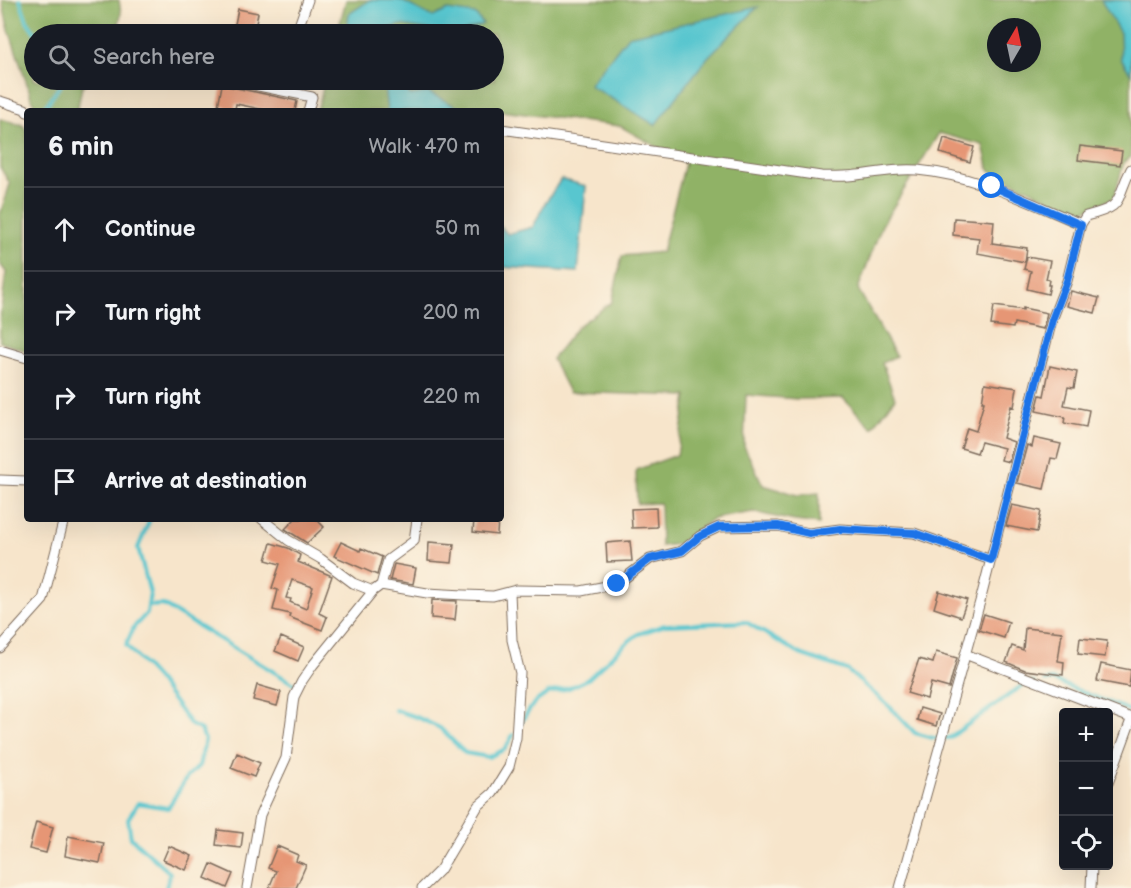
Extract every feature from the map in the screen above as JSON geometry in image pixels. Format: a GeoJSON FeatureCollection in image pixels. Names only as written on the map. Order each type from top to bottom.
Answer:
{"type":"FeatureCollection","features":[{"type":"Feature","properties":{"kind":"street"},"geometry":{"type":"LineString","coordinates":[[300,24],[308,0]]}},
{"type":"Feature","properties":{"kind":"street"},"geometry":{"type":"LineString","coordinates":[[277,90],[312,97],[309,108]]}},
{"type":"Feature","properties":{"kind":"street"},"geometry":{"type":"LineString","coordinates":[[0,101],[24,109]]}},
{"type":"Feature","properties":{"kind":"street"},"geometry":{"type":"LineString","coordinates":[[504,129],[821,176],[855,176],[891,170],[916,170],[970,179],[1081,225]]}},
{"type":"Feature","properties":{"kind":"street"},"geometry":{"type":"LineString","coordinates":[[900,888],[991,560],[1052,320],[1067,281],[1081,225],[1086,216],[1109,210],[1117,204],[1131,169]]}},
{"type":"Feature","properties":{"kind":"street"},"geometry":{"type":"LineString","coordinates":[[0,350],[24,357]]}},
{"type":"Feature","properties":{"kind":"street"},"geometry":{"type":"LineString","coordinates":[[0,480],[24,481]]}},
{"type":"Feature","properties":{"kind":"street"},"geometry":{"type":"LineString","coordinates":[[0,648],[43,600],[63,522]]}},
{"type":"Feature","properties":{"kind":"street"},"geometry":{"type":"LineString","coordinates":[[266,522],[288,540],[321,559],[354,583],[377,588],[464,595],[494,596],[516,590],[581,591],[617,584],[650,559],[682,551],[700,536],[719,527],[778,526],[809,533],[840,529],[914,533],[991,560]]}},
{"type":"Feature","properties":{"kind":"street"},"geometry":{"type":"LineString","coordinates":[[247,888],[260,815],[286,758],[294,697],[313,665],[377,588],[388,560],[414,541],[417,522]]}},
{"type":"Feature","properties":{"kind":"street"},"geometry":{"type":"LineString","coordinates":[[422,888],[440,870],[478,806],[493,793],[509,767],[516,738],[520,673],[512,640],[510,592]]}},
{"type":"Feature","properties":{"kind":"street"},"geometry":{"type":"LineString","coordinates":[[965,654],[1131,719],[1113,769]]}},
{"type":"Feature","properties":{"kind":"street"},"geometry":{"type":"LineString","coordinates":[[1091,888],[1092,870]]}},
{"type":"Feature","properties":{"kind":"green space"},"geometry":{"type":"Polygon","coordinates":[[[2,0],[119,0],[121,14],[119,24],[24,24],[24,75],[8,27],[2,0]]]}},
{"type":"Feature","properties":{"kind":"green space"},"geometry":{"type":"Polygon","coordinates":[[[346,0],[1131,0],[1131,157],[1124,162],[1114,198],[1078,213],[989,170],[983,145],[939,133],[882,225],[858,289],[896,356],[882,363],[895,398],[872,428],[843,398],[798,399],[746,395],[744,446],[763,485],[797,495],[819,493],[819,524],[753,512],[712,519],[680,544],[661,546],[660,503],[637,504],[636,470],[677,455],[687,396],[569,392],[552,359],[578,326],[612,302],[622,256],[662,252],[685,163],[620,126],[504,111],[504,108],[318,108],[322,90],[504,90],[504,24],[340,24],[346,0]]]}},
{"type":"Feature","properties":{"kind":"green space"},"geometry":{"type":"Polygon","coordinates":[[[29,90],[81,90],[78,108],[35,108],[29,90]]]}},
{"type":"Feature","properties":{"kind":"green space"},"geometry":{"type":"Polygon","coordinates":[[[0,119],[24,126],[24,350],[0,342],[0,320],[6,272],[0,264],[0,215],[10,184],[0,167],[0,119]]]}},
{"type":"Feature","properties":{"kind":"water"},"geometry":{"type":"Polygon","coordinates":[[[370,0],[400,0],[433,17],[448,10],[475,14],[483,24],[348,24],[349,14],[370,0]]]}},
{"type":"Feature","properties":{"kind":"water"},"geometry":{"type":"Polygon","coordinates":[[[1101,0],[1131,0],[1131,74],[1121,59],[1120,33],[1101,0]]]}},
{"type":"Feature","properties":{"kind":"water"},"geometry":{"type":"Polygon","coordinates":[[[758,7],[708,57],[655,125],[589,85],[628,36],[758,7]]]}},
{"type":"Feature","properties":{"kind":"water"},"geometry":{"type":"Polygon","coordinates":[[[385,90],[405,90],[411,95],[428,92],[459,108],[387,108],[385,90]]]}},
{"type":"Feature","properties":{"kind":"water"},"geometry":{"type":"Polygon","coordinates":[[[561,179],[586,186],[578,272],[504,267],[504,230],[507,234],[533,227],[561,179]]]}},
{"type":"Feature","properties":{"kind":"building"},"geometry":{"type":"Polygon","coordinates":[[[238,9],[258,13],[256,24],[235,24],[238,9]]]}},
{"type":"Feature","properties":{"kind":"building"},"geometry":{"type":"Polygon","coordinates":[[[221,90],[245,90],[297,101],[296,108],[255,108],[236,104],[235,108],[218,106],[221,90]]]}},
{"type":"Feature","properties":{"kind":"building"},"geometry":{"type":"Polygon","coordinates":[[[944,138],[974,147],[970,162],[940,153],[944,138]]]}},
{"type":"Feature","properties":{"kind":"building"},"geometry":{"type":"Polygon","coordinates":[[[1080,146],[1122,151],[1120,165],[1078,160],[1080,146]]]}},
{"type":"Feature","properties":{"kind":"building"},"geometry":{"type":"Polygon","coordinates":[[[954,218],[994,221],[992,243],[1027,248],[1025,262],[977,253],[979,238],[953,235],[954,218]]]}},
{"type":"Feature","properties":{"kind":"building"},"geometry":{"type":"Polygon","coordinates":[[[1027,257],[1050,261],[1046,279],[1049,280],[1048,285],[1050,285],[1048,294],[1027,289],[1031,271],[1024,269],[1027,257]]]}},
{"type":"Feature","properties":{"kind":"building"},"geometry":{"type":"Polygon","coordinates":[[[1071,291],[1099,298],[1095,313],[1067,306],[1071,291]]]}},
{"type":"Feature","properties":{"kind":"building"},"geometry":{"type":"Polygon","coordinates":[[[994,306],[1023,310],[1023,308],[1047,313],[1043,329],[1014,323],[1013,328],[991,325],[994,306]]]}},
{"type":"Feature","properties":{"kind":"building"},"geometry":{"type":"Polygon","coordinates":[[[1050,366],[1077,372],[1074,388],[1068,387],[1064,405],[1089,410],[1086,427],[1064,423],[1065,417],[1036,411],[1040,395],[1044,396],[1050,366]]]}},
{"type":"Feature","properties":{"kind":"building"},"geometry":{"type":"Polygon","coordinates":[[[985,383],[1017,388],[1014,407],[1011,406],[1003,438],[1014,442],[1009,462],[1001,460],[1004,448],[981,442],[977,453],[961,448],[967,428],[976,431],[984,402],[982,402],[985,383]]]}},
{"type":"Feature","properties":{"kind":"building"},"geometry":{"type":"Polygon","coordinates":[[[1034,438],[1061,444],[1057,459],[1051,458],[1044,489],[1017,483],[1027,445],[1032,447],[1034,438]]]}},
{"type":"Feature","properties":{"kind":"building"},"geometry":{"type":"Polygon","coordinates":[[[1012,505],[1041,511],[1037,532],[1006,526],[1012,505]]]}},
{"type":"Feature","properties":{"kind":"building"},"geometry":{"type":"Polygon","coordinates":[[[656,508],[657,527],[632,528],[631,509],[656,508]]]}},
{"type":"Feature","properties":{"kind":"building"},"geometry":{"type":"Polygon","coordinates":[[[292,522],[319,522],[324,527],[307,543],[285,529],[292,522]]]}},
{"type":"Feature","properties":{"kind":"building"},"geometry":{"type":"Polygon","coordinates":[[[474,522],[498,522],[497,535],[473,532],[474,522]]]}},
{"type":"Feature","properties":{"kind":"building"},"geometry":{"type":"Polygon","coordinates":[[[630,541],[632,561],[607,562],[606,543],[630,541]]]}},
{"type":"Feature","properties":{"kind":"building"},"geometry":{"type":"Polygon","coordinates":[[[341,542],[360,551],[361,548],[382,557],[377,575],[334,556],[341,542]]]}},
{"type":"Feature","properties":{"kind":"building"},"geometry":{"type":"Polygon","coordinates":[[[429,542],[454,544],[452,563],[428,561],[429,542]]]}},
{"type":"Feature","properties":{"kind":"building"},"geometry":{"type":"Polygon","coordinates":[[[271,543],[288,548],[300,555],[298,562],[332,576],[319,613],[327,617],[322,630],[289,617],[290,614],[273,610],[278,590],[272,588],[280,564],[266,560],[271,543]],[[292,580],[286,598],[306,609],[313,587],[292,580]]]}},
{"type":"Feature","properties":{"kind":"building"},"geometry":{"type":"Polygon","coordinates":[[[394,564],[416,568],[413,584],[390,580],[394,564]]]}},
{"type":"Feature","properties":{"kind":"building"},"geometry":{"type":"Polygon","coordinates":[[[939,591],[967,600],[961,617],[934,608],[939,591]]]}},
{"type":"Feature","properties":{"kind":"building"},"geometry":{"type":"Polygon","coordinates":[[[432,600],[457,601],[455,620],[431,618],[432,600]]]}},
{"type":"Feature","properties":{"kind":"building"},"geometry":{"type":"Polygon","coordinates":[[[984,614],[1009,622],[1004,638],[979,630],[984,614]]]}},
{"type":"Feature","properties":{"kind":"building"},"geometry":{"type":"Polygon","coordinates":[[[1025,628],[1062,632],[1058,661],[1064,662],[1063,675],[1025,670],[1006,662],[1012,646],[1023,650],[1025,628]]]}},
{"type":"Feature","properties":{"kind":"building"},"geometry":{"type":"Polygon","coordinates":[[[281,637],[304,647],[298,661],[275,651],[281,637]]]}},
{"type":"Feature","properties":{"kind":"building"},"geometry":{"type":"Polygon","coordinates":[[[1080,638],[1107,641],[1105,657],[1078,654],[1080,638]]]}},
{"type":"Feature","properties":{"kind":"building"},"geometry":{"type":"Polygon","coordinates":[[[936,652],[957,658],[949,688],[931,683],[927,699],[907,693],[919,659],[933,663],[936,652]]]}},
{"type":"Feature","properties":{"kind":"building"},"geometry":{"type":"Polygon","coordinates":[[[1101,664],[1131,670],[1129,687],[1097,681],[1101,664]]]}},
{"type":"Feature","properties":{"kind":"building"},"geometry":{"type":"Polygon","coordinates":[[[257,685],[281,692],[277,706],[253,700],[257,685]]]}},
{"type":"Feature","properties":{"kind":"building"},"geometry":{"type":"Polygon","coordinates":[[[920,708],[940,714],[936,726],[917,720],[920,708]]]}},
{"type":"Feature","properties":{"kind":"building"},"geometry":{"type":"Polygon","coordinates":[[[237,753],[260,763],[254,777],[231,768],[237,753]]]}},
{"type":"Feature","properties":{"kind":"building"},"geometry":{"type":"Polygon","coordinates":[[[36,822],[53,827],[46,853],[29,849],[36,822]]]}},
{"type":"Feature","properties":{"kind":"building"},"geometry":{"type":"Polygon","coordinates":[[[218,830],[243,833],[241,848],[216,845],[218,830]]]}},
{"type":"Feature","properties":{"kind":"building"},"geometry":{"type":"Polygon","coordinates":[[[68,836],[104,843],[100,863],[65,856],[68,836]]]}},
{"type":"Feature","properties":{"kind":"building"},"geometry":{"type":"Polygon","coordinates":[[[169,846],[192,856],[186,870],[163,860],[169,846]]]}},
{"type":"Feature","properties":{"kind":"building"},"geometry":{"type":"Polygon","coordinates":[[[277,846],[298,855],[296,861],[306,865],[296,888],[269,888],[276,871],[268,868],[277,846]]]}},
{"type":"Feature","properties":{"kind":"building"},"geometry":{"type":"Polygon","coordinates":[[[211,864],[233,874],[227,888],[205,878],[211,864]]]}},
{"type":"Feature","properties":{"kind":"waterway"},"geometry":{"type":"LineString","coordinates":[[20,0],[29,24]]}},
{"type":"Feature","properties":{"kind":"waterway"},"geometry":{"type":"LineString","coordinates":[[44,108],[57,90]]}},
{"type":"Feature","properties":{"kind":"waterway"},"geometry":{"type":"LineString","coordinates":[[149,522],[138,548],[150,593],[147,613],[134,627],[126,645],[157,679],[191,725],[201,730],[205,740],[199,766],[187,777],[168,808],[138,803],[128,819],[131,838],[170,873],[166,888]]}},
{"type":"Feature","properties":{"kind":"waterway"},"geometry":{"type":"LineString","coordinates":[[148,606],[163,605],[294,684]]}},
{"type":"Feature","properties":{"kind":"waterway"},"geometry":{"type":"LineString","coordinates":[[520,724],[534,703],[548,693],[569,688],[588,679],[638,634],[665,625],[746,622],[800,654],[847,670],[891,708],[915,733],[933,738],[949,738],[1023,685],[1034,683]]}},
{"type":"Feature","properties":{"kind":"waterway"},"geometry":{"type":"LineString","coordinates":[[1045,681],[1052,680],[1131,711]]}},
{"type":"Feature","properties":{"kind":"waterway"},"geometry":{"type":"LineString","coordinates":[[395,710],[440,728],[465,753],[489,757],[505,749],[513,735]]}},
{"type":"Feature","properties":{"kind":"route"},"geometry":{"type":"LineString","coordinates":[[617,584],[650,559],[682,551],[700,536],[719,527],[778,526],[809,533],[840,529],[914,533],[991,560],[1052,320],[1067,281],[1081,225],[992,186]]}}]}
